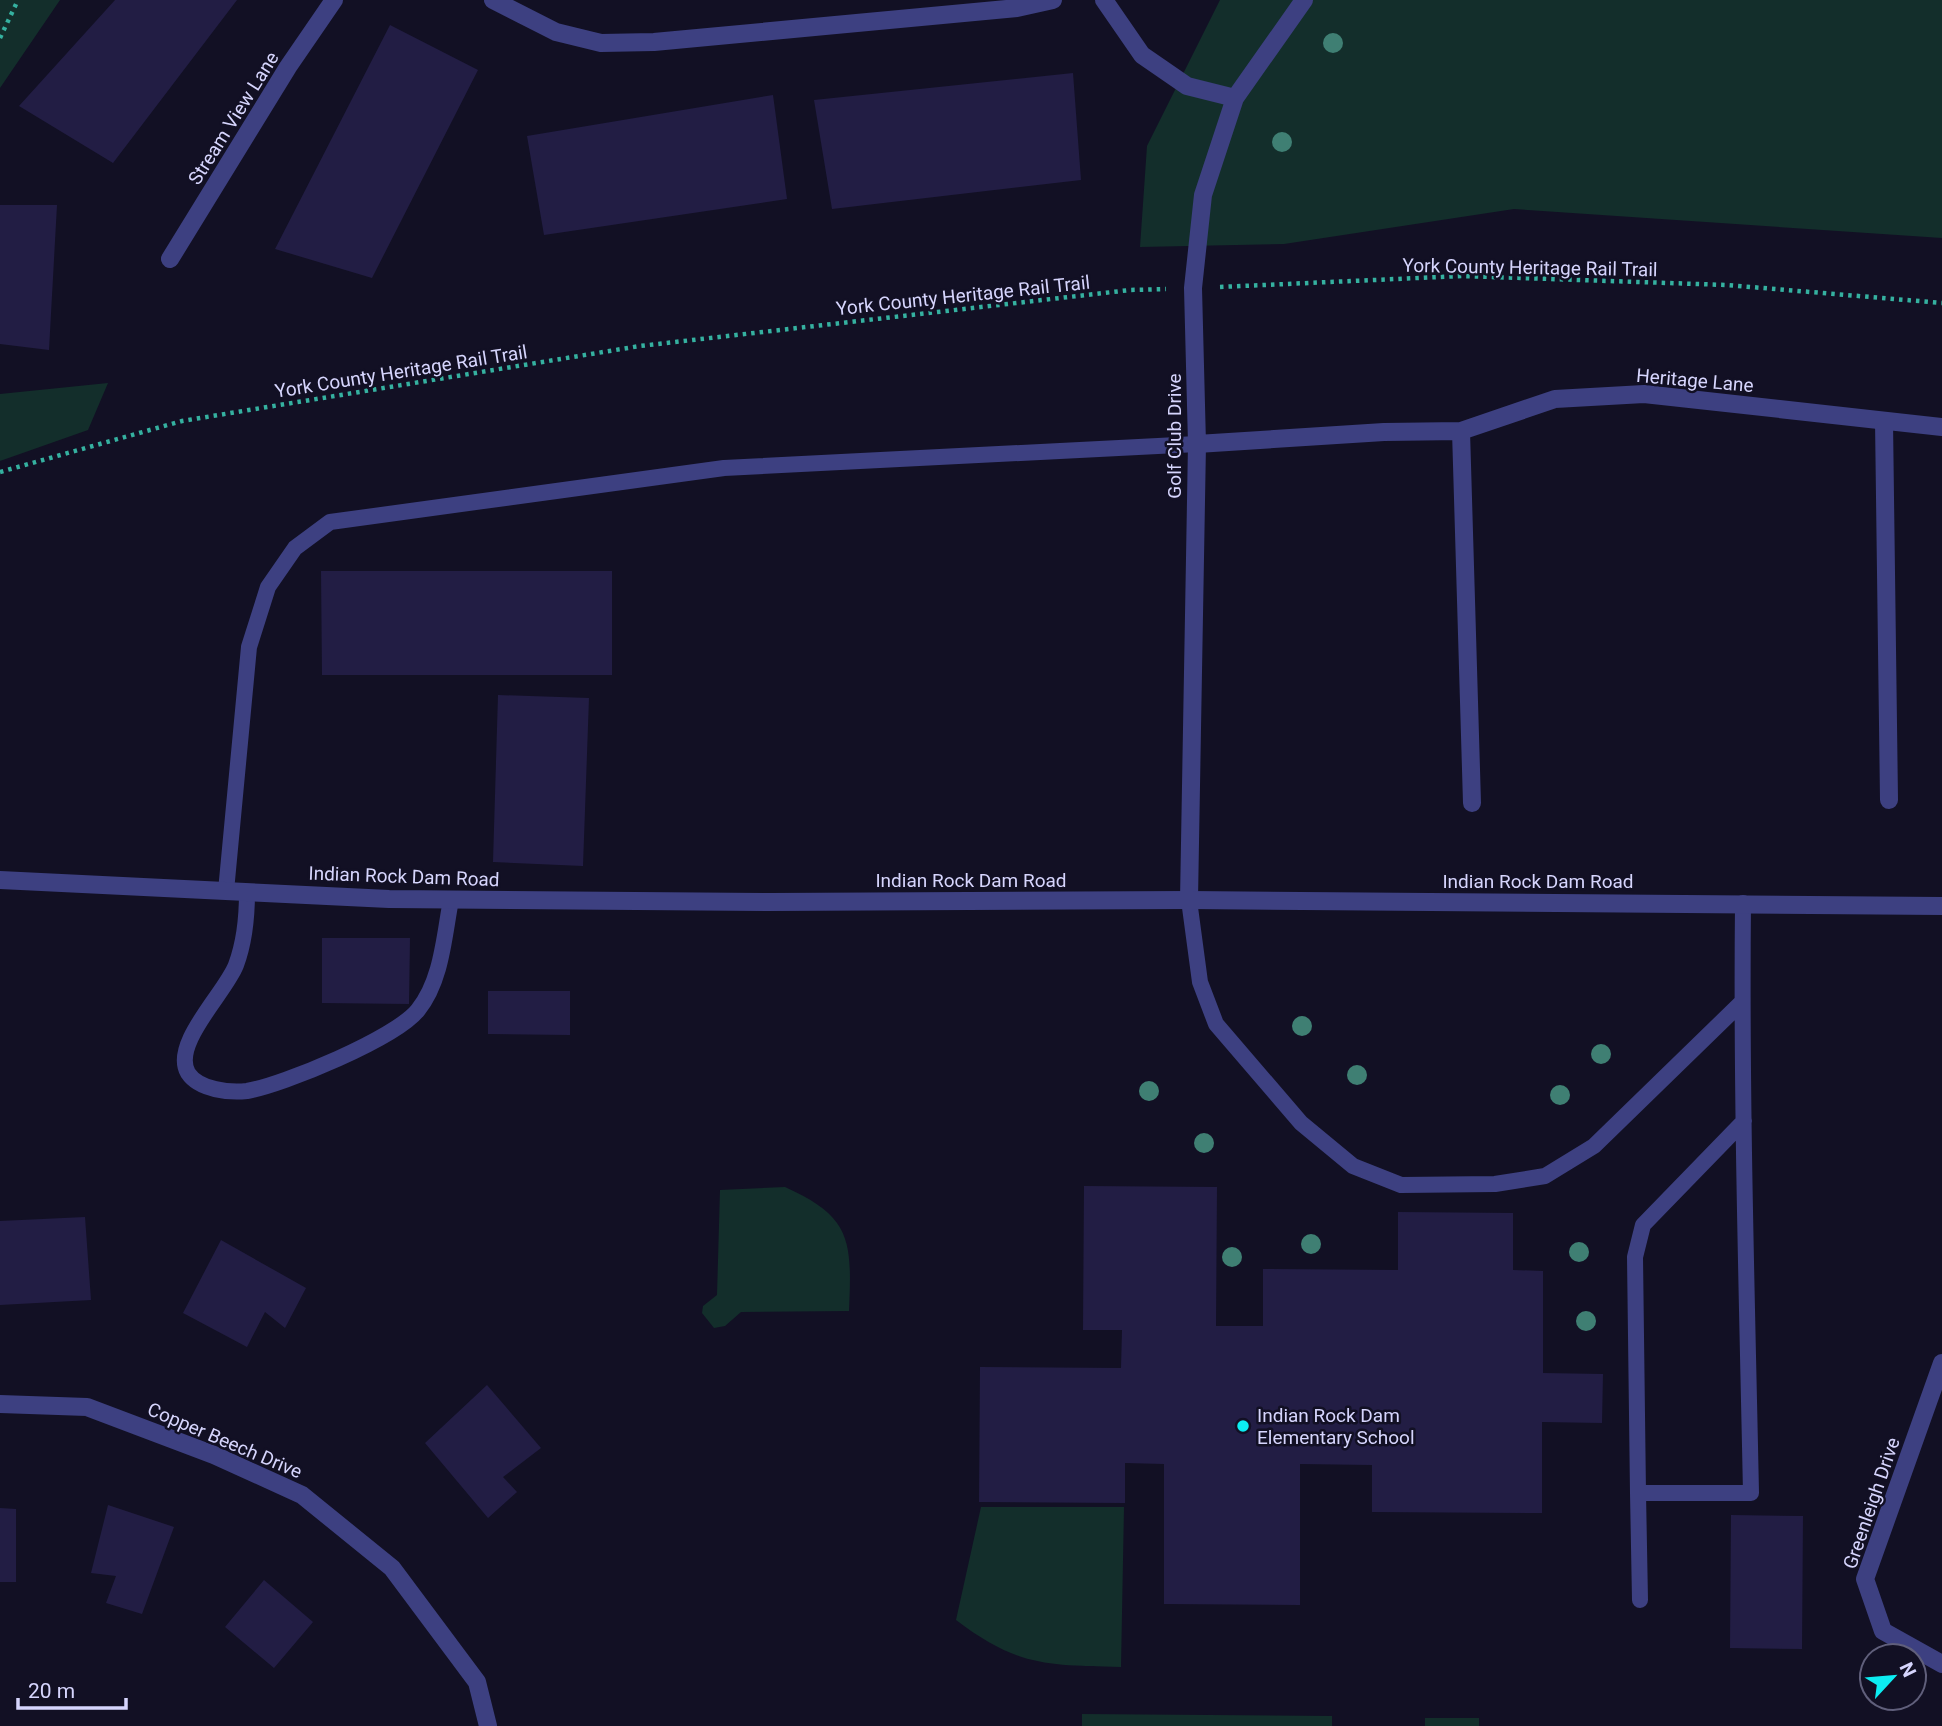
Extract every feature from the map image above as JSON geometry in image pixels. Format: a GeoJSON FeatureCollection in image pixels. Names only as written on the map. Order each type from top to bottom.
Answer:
{"type":"FeatureCollection","features":[{"type":"Feature","properties":{"kind":"street","name":"Stream View Lane"},"geometry":{"type":"LineString","coordinates":[[170,259],[288,68],[334,0]]}},
{"type":"Feature","properties":{"kind":"street"},"geometry":{"type":"LineString","coordinates":[[494,0],[556,32],[601,43],[654,42],[1017,8],[1053,0]]}},
{"type":"Feature","properties":{"kind":"street"},"geometry":{"type":"LineString","coordinates":[[1104,0],[1142,55],[1187,86],[1235,99]]}},
{"type":"Feature","properties":{"kind":"street","name":"Golf Club Drive"},"geometry":{"type":"LineString","coordinates":[[1189,900],[1197,444],[1193,288],[1203,195],[1235,99],[1304,0]]}},
{"type":"Feature","properties":{"kind":"street","name":"Heritage Lane"},"geometry":{"type":"LineString","coordinates":[[1197,444],[1461,431],[1555,399],[1644,394],[1942,427]]}},
{"type":"Feature","properties":{"kind":"street"},"geometry":{"type":"LineString","coordinates":[[1884,421],[1889,800]]}},
{"type":"Feature","properties":{"kind":"street"},"geometry":{"type":"LineString","coordinates":[[1461,431],[1472,803]]}},
{"type":"Feature","properties":{"kind":"street","name":"Indian Rock Dam Road"},"geometry":{"type":"LineString","coordinates":[[0,880],[451,900],[1189,900],[1942,906]]}},
{"type":"Feature","properties":{"kind":"street","name":"Greenleigh Drive"},"geometry":{"type":"LineString","coordinates":[[1942,1363],[1865,1579],[1882,1631],[1942,1664]]}},
{"type":"Feature","properties":{"kind":"street","name":"Copper Beech Drive"},"geometry":{"type":"LineString","coordinates":[[0,1404],[87,1407],[214,1455],[302,1495],[392,1568],[477,1682],[488,1726]]}},
{"type":"Feature","properties":{"kind":"lane"},"geometry":{"type":"LineString","coordinates":[[226,891],[249,647],[268,587],[295,548],[330,522],[724,468],[1197,444]]}},
{"type":"Feature","properties":{"kind":"lane"},"geometry":{"type":"LineString","coordinates":[[247,892],[247,923],[236,966],[192,1035],[185,1056],[188,1073],[203,1085],[225,1091],[268,1086],[385,1036],[408,1022],[430,992],[451,900]]}},
{"type":"Feature","properties":{"kind":"lane"},"geometry":{"type":"LineString","coordinates":[[1189,900],[1199,982],[1216,1024],[1301,1123],[1353,1166],[1401,1185],[1495,1184],[1545,1176],[1594,1146],[1742,1002]]}},
{"type":"Feature","properties":{"kind":"lane"},"geometry":{"type":"LineString","coordinates":[[1638,1493],[1751,1493],[1742,1002],[1743,903]]}},
{"type":"Feature","properties":{"kind":"lane"},"geometry":{"type":"LineString","coordinates":[[1640,1600],[1635,1256],[1643,1225],[1744,1121]]}},
{"type":"Feature","properties":{"kind":"path"},"geometry":{"type":"LineString","coordinates":[[0,38],[18,0]]}},
{"type":"Feature","properties":{"kind":"path","name":"York County Heritage Rail Trail"},"geometry":{"type":"LineString","coordinates":[[0,472],[182,421],[640,346],[1130,290],[1462,276],[1727,285],[1942,303]]}},
{"type":"Feature","properties":{"kind":"green space"},"geometry":{"type":"Polygon","coordinates":[[[0,0],[60,0],[0,88],[0,0]]]}},
{"type":"Feature","properties":{"kind":"green space"},"geometry":{"type":"Polygon","coordinates":[[[1220,0],[1942,0],[1942,238],[1514,209],[1284,244],[1140,247],[1147,146],[1220,0]]]}},
{"type":"Feature","properties":{"kind":"green space"},"geometry":{"type":"Polygon","coordinates":[[[108,383],[88,430],[0,461],[0,394],[108,383]]]}},
{"type":"Feature","properties":{"kind":"green space"},"geometry":{"type":"Polygon","coordinates":[[[785,1187],[824,1209],[843,1234],[850,1266],[849,1311],[741,1312],[725,1326],[714,1328],[702,1313],[703,1306],[717,1295],[720,1190],[785,1187]]]}},
{"type":"Feature","properties":{"kind":"green space"},"geometry":{"type":"Polygon","coordinates":[[[981,1507],[1124,1507],[1121,1667],[1053,1664],[1016,1655],[998,1647],[956,1620],[981,1507]]]}},
{"type":"Feature","properties":{"kind":"green space"},"geometry":{"type":"Polygon","coordinates":[[[1082,1714],[1332,1716],[1332,1726],[1082,1726],[1082,1714]]]}},
{"type":"Feature","properties":{"kind":"green space"},"geometry":{"type":"Polygon","coordinates":[[[1425,1718],[1479,1718],[1479,1726],[1425,1726],[1425,1718]]]}},
{"type":"Feature","properties":{"kind":"building"},"geometry":{"type":"Polygon","coordinates":[[[115,0],[237,0],[113,163],[19,106],[115,0]]]}},
{"type":"Feature","properties":{"kind":"building"},"geometry":{"type":"Polygon","coordinates":[[[390,25],[478,70],[372,278],[275,249],[390,25]]]}},
{"type":"Feature","properties":{"kind":"building"},"geometry":{"type":"Polygon","coordinates":[[[1073,73],[1081,180],[832,209],[814,100],[1073,73]]]}},
{"type":"Feature","properties":{"kind":"building"},"geometry":{"type":"Polygon","coordinates":[[[773,95],[787,199],[544,235],[527,136],[773,95]]]}},
{"type":"Feature","properties":{"kind":"building"},"geometry":{"type":"Polygon","coordinates":[[[0,205],[57,205],[49,350],[0,344],[0,205]]]}},
{"type":"Feature","properties":{"kind":"building"},"geometry":{"type":"Polygon","coordinates":[[[321,571],[612,571],[612,675],[322,675],[321,571]]]}},
{"type":"Feature","properties":{"kind":"building"},"geometry":{"type":"Polygon","coordinates":[[[498,695],[589,698],[583,866],[493,862],[498,695]]]}},
{"type":"Feature","properties":{"kind":"building"},"geometry":{"type":"Polygon","coordinates":[[[322,938],[410,938],[409,1004],[322,1003],[322,938]]]}},
{"type":"Feature","properties":{"kind":"building"},"geometry":{"type":"Polygon","coordinates":[[[488,991],[570,991],[570,1035],[488,1034],[488,991]]]}},
{"type":"Feature","properties":{"kind":"building"},"geometry":{"type":"Polygon","coordinates":[[[1084,1186],[1217,1187],[1216,1326],[1263,1326],[1263,1269],[1398,1270],[1398,1212],[1513,1213],[1513,1270],[1543,1271],[1543,1373],[1603,1374],[1602,1423],[1542,1422],[1542,1513],[1372,1512],[1372,1465],[1300,1464],[1300,1605],[1164,1604],[1164,1464],[1125,1463],[1125,1503],[979,1502],[980,1367],[1121,1368],[1122,1330],[1083,1330],[1084,1186]]]}},
{"type":"Feature","properties":{"kind":"building"},"geometry":{"type":"Polygon","coordinates":[[[85,1217],[91,1300],[0,1305],[0,1221],[85,1217]]]}},
{"type":"Feature","properties":{"kind":"building"},"geometry":{"type":"Polygon","coordinates":[[[221,1240],[306,1288],[285,1328],[265,1312],[247,1347],[183,1313],[221,1240]]]}},
{"type":"Feature","properties":{"kind":"building"},"geometry":{"type":"Polygon","coordinates":[[[487,1385],[541,1448],[503,1477],[517,1492],[488,1518],[425,1443],[487,1385]]]}},
{"type":"Feature","properties":{"kind":"building"},"geometry":{"type":"Polygon","coordinates":[[[108,1505],[174,1527],[142,1614],[106,1603],[116,1576],[91,1573],[108,1505]]]}},
{"type":"Feature","properties":{"kind":"building"},"geometry":{"type":"Polygon","coordinates":[[[0,1508],[16,1509],[16,1582],[0,1582],[0,1508]]]}},
{"type":"Feature","properties":{"kind":"building"},"geometry":{"type":"Polygon","coordinates":[[[1731,1515],[1803,1516],[1802,1649],[1730,1648],[1731,1515]]]}},
{"type":"Feature","properties":{"kind":"building"},"geometry":{"type":"Polygon","coordinates":[[[264,1580],[313,1622],[274,1668],[225,1627],[264,1580]]]}},
{"type":"Feature","properties":{"kind":"place","name":"Indian Rock Dam Elementary School"},"geometry":{"type":"Point","coordinates":[1243,1426]}}]}
